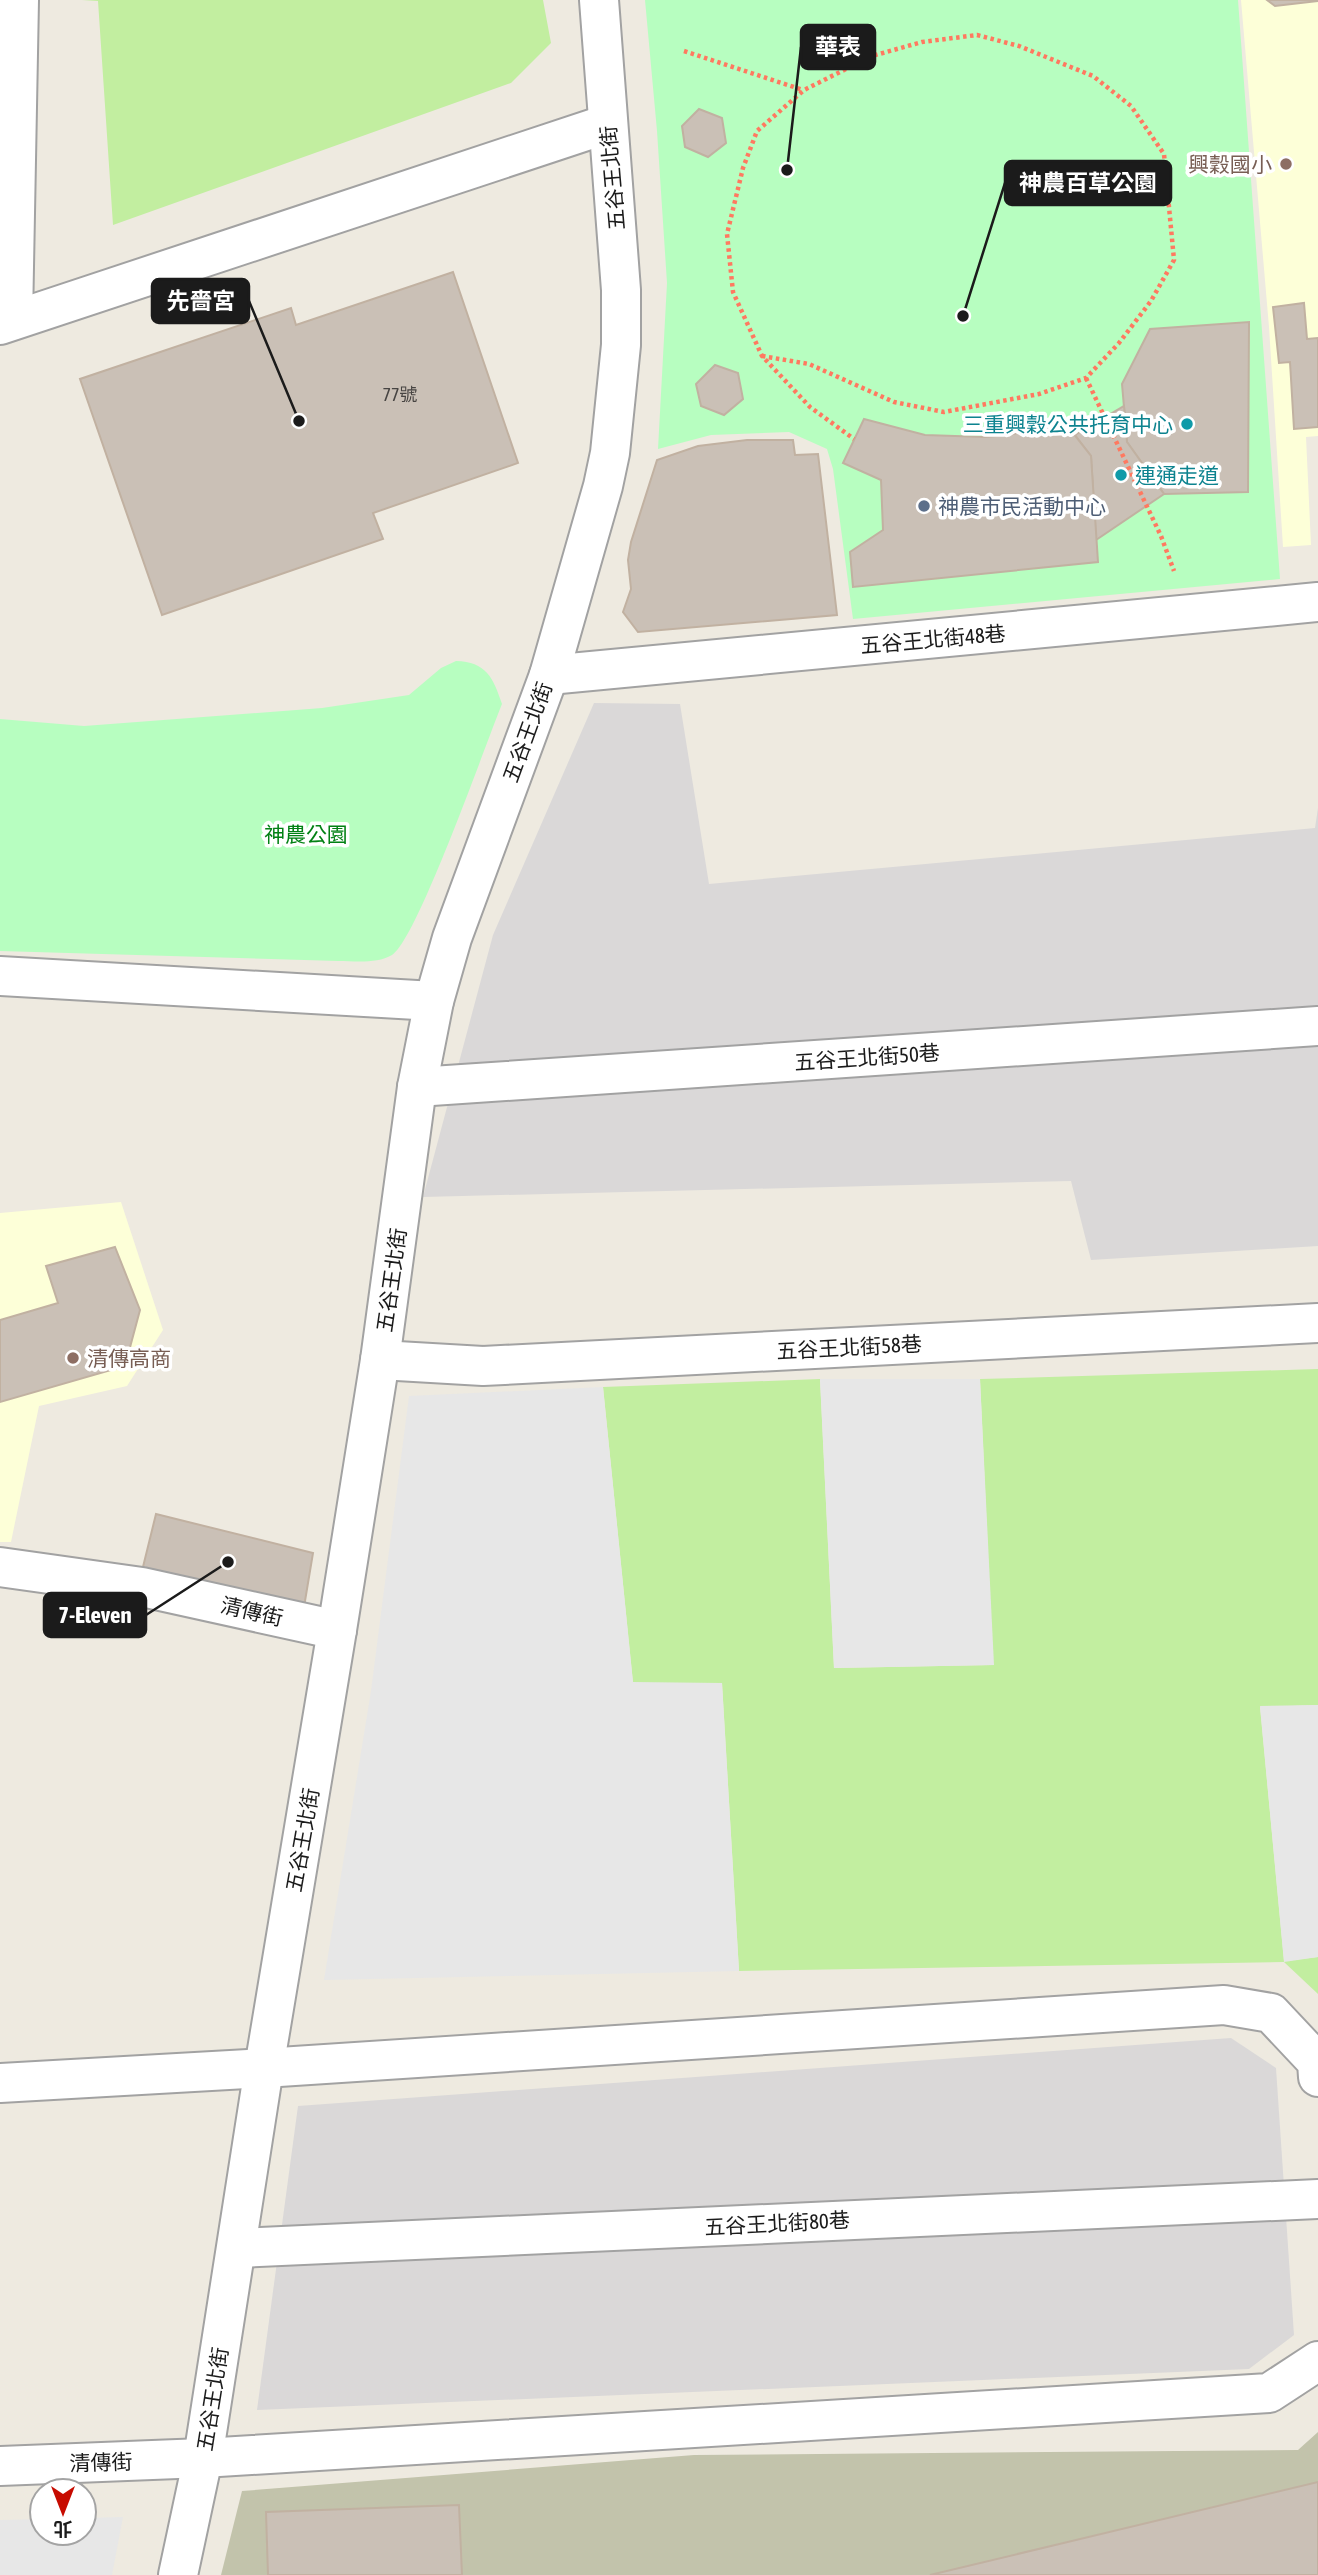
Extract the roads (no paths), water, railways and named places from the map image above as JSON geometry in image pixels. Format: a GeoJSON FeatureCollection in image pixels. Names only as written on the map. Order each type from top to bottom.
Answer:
{"type":"FeatureCollection","features":[{"type":"Feature","properties":{"kind":"street"},"geometry":{"type":"LineString","coordinates":[[19,0],[7,322],[607,124]]}},
{"type":"Feature","properties":{"kind":"street","name":"五谷王北街"},"geometry":{"type":"LineString","coordinates":[[178,2575],[203,2458],[380,1360],[417,1087],[434,1000],[452,938],[549,675],[610,453],[621,345],[621,290],[599,0]]}},
{"type":"Feature","properties":{"kind":"street","name":"五谷王北街48巷"},"geometry":{"type":"LineString","coordinates":[[549,675],[1318,603]]}},
{"type":"Feature","properties":{"kind":"street"},"geometry":{"type":"LineString","coordinates":[[0,976],[434,1000]]}},
{"type":"Feature","properties":{"kind":"street","name":"五谷王北街50巷"},"geometry":{"type":"LineString","coordinates":[[417,1087],[1318,1026]]}},
{"type":"Feature","properties":{"kind":"street","name":"五谷王北街58巷"},"geometry":{"type":"LineString","coordinates":[[380,1360],[483,1366],[1318,1323]]}},
{"type":"Feature","properties":{"kind":"street","name":"清傳街"},"geometry":{"type":"LineString","coordinates":[[0,1567],[142,1587],[337,1630]]}},
{"type":"Feature","properties":{"kind":"street"},"geometry":{"type":"LineString","coordinates":[[0,2083],[1224,2005],[1271,2013],[1317,2062],[1318,2077]]}},
{"type":"Feature","properties":{"kind":"street","name":"五谷王北街80巷"},"geometry":{"type":"LineString","coordinates":[[237,2248],[1318,2199]]}},
{"type":"Feature","properties":{"kind":"street","name":"清傳街"},"geometry":{"type":"LineString","coordinates":[[0,2466],[203,2458],[1269,2393],[1318,2361]]}},
{"type":"Feature","properties":{"kind":"place","name":"興穀國小"},"geometry":{"type":"Point","coordinates":[1286,164]}},
{"type":"Feature","properties":{"kind":"place","name":"華表"},"geometry":{"type":"Point","coordinates":[787,170]}},
{"type":"Feature","properties":{"kind":"place","name":"神農百草公園"},"geometry":{"type":"Point","coordinates":[963,316]}},
{"type":"Feature","properties":{"kind":"place","name":"先嗇宮"},"geometry":{"type":"Point","coordinates":[299,421]}},
{"type":"Feature","properties":{"kind":"place","name":"三重興穀公共托育中心"},"geometry":{"type":"Point","coordinates":[1187,424]}},
{"type":"Feature","properties":{"kind":"place","name":"連通走道"},"geometry":{"type":"Point","coordinates":[1121,475]}},
{"type":"Feature","properties":{"kind":"place","name":"神農市民活動中心"},"geometry":{"type":"Point","coordinates":[924,506]}},
{"type":"Feature","properties":{"kind":"place","name":"清傳高商"},"geometry":{"type":"Point","coordinates":[73,1358]}},
{"type":"Feature","properties":{"kind":"place","name":"7-Eleven"},"geometry":{"type":"Point","coordinates":[228,1562]}},
{"type":"Feature","properties":{"kind":"park label","name":"神農公園"},"geometry":{"type":"Point","coordinates":[306,834]}}]}
